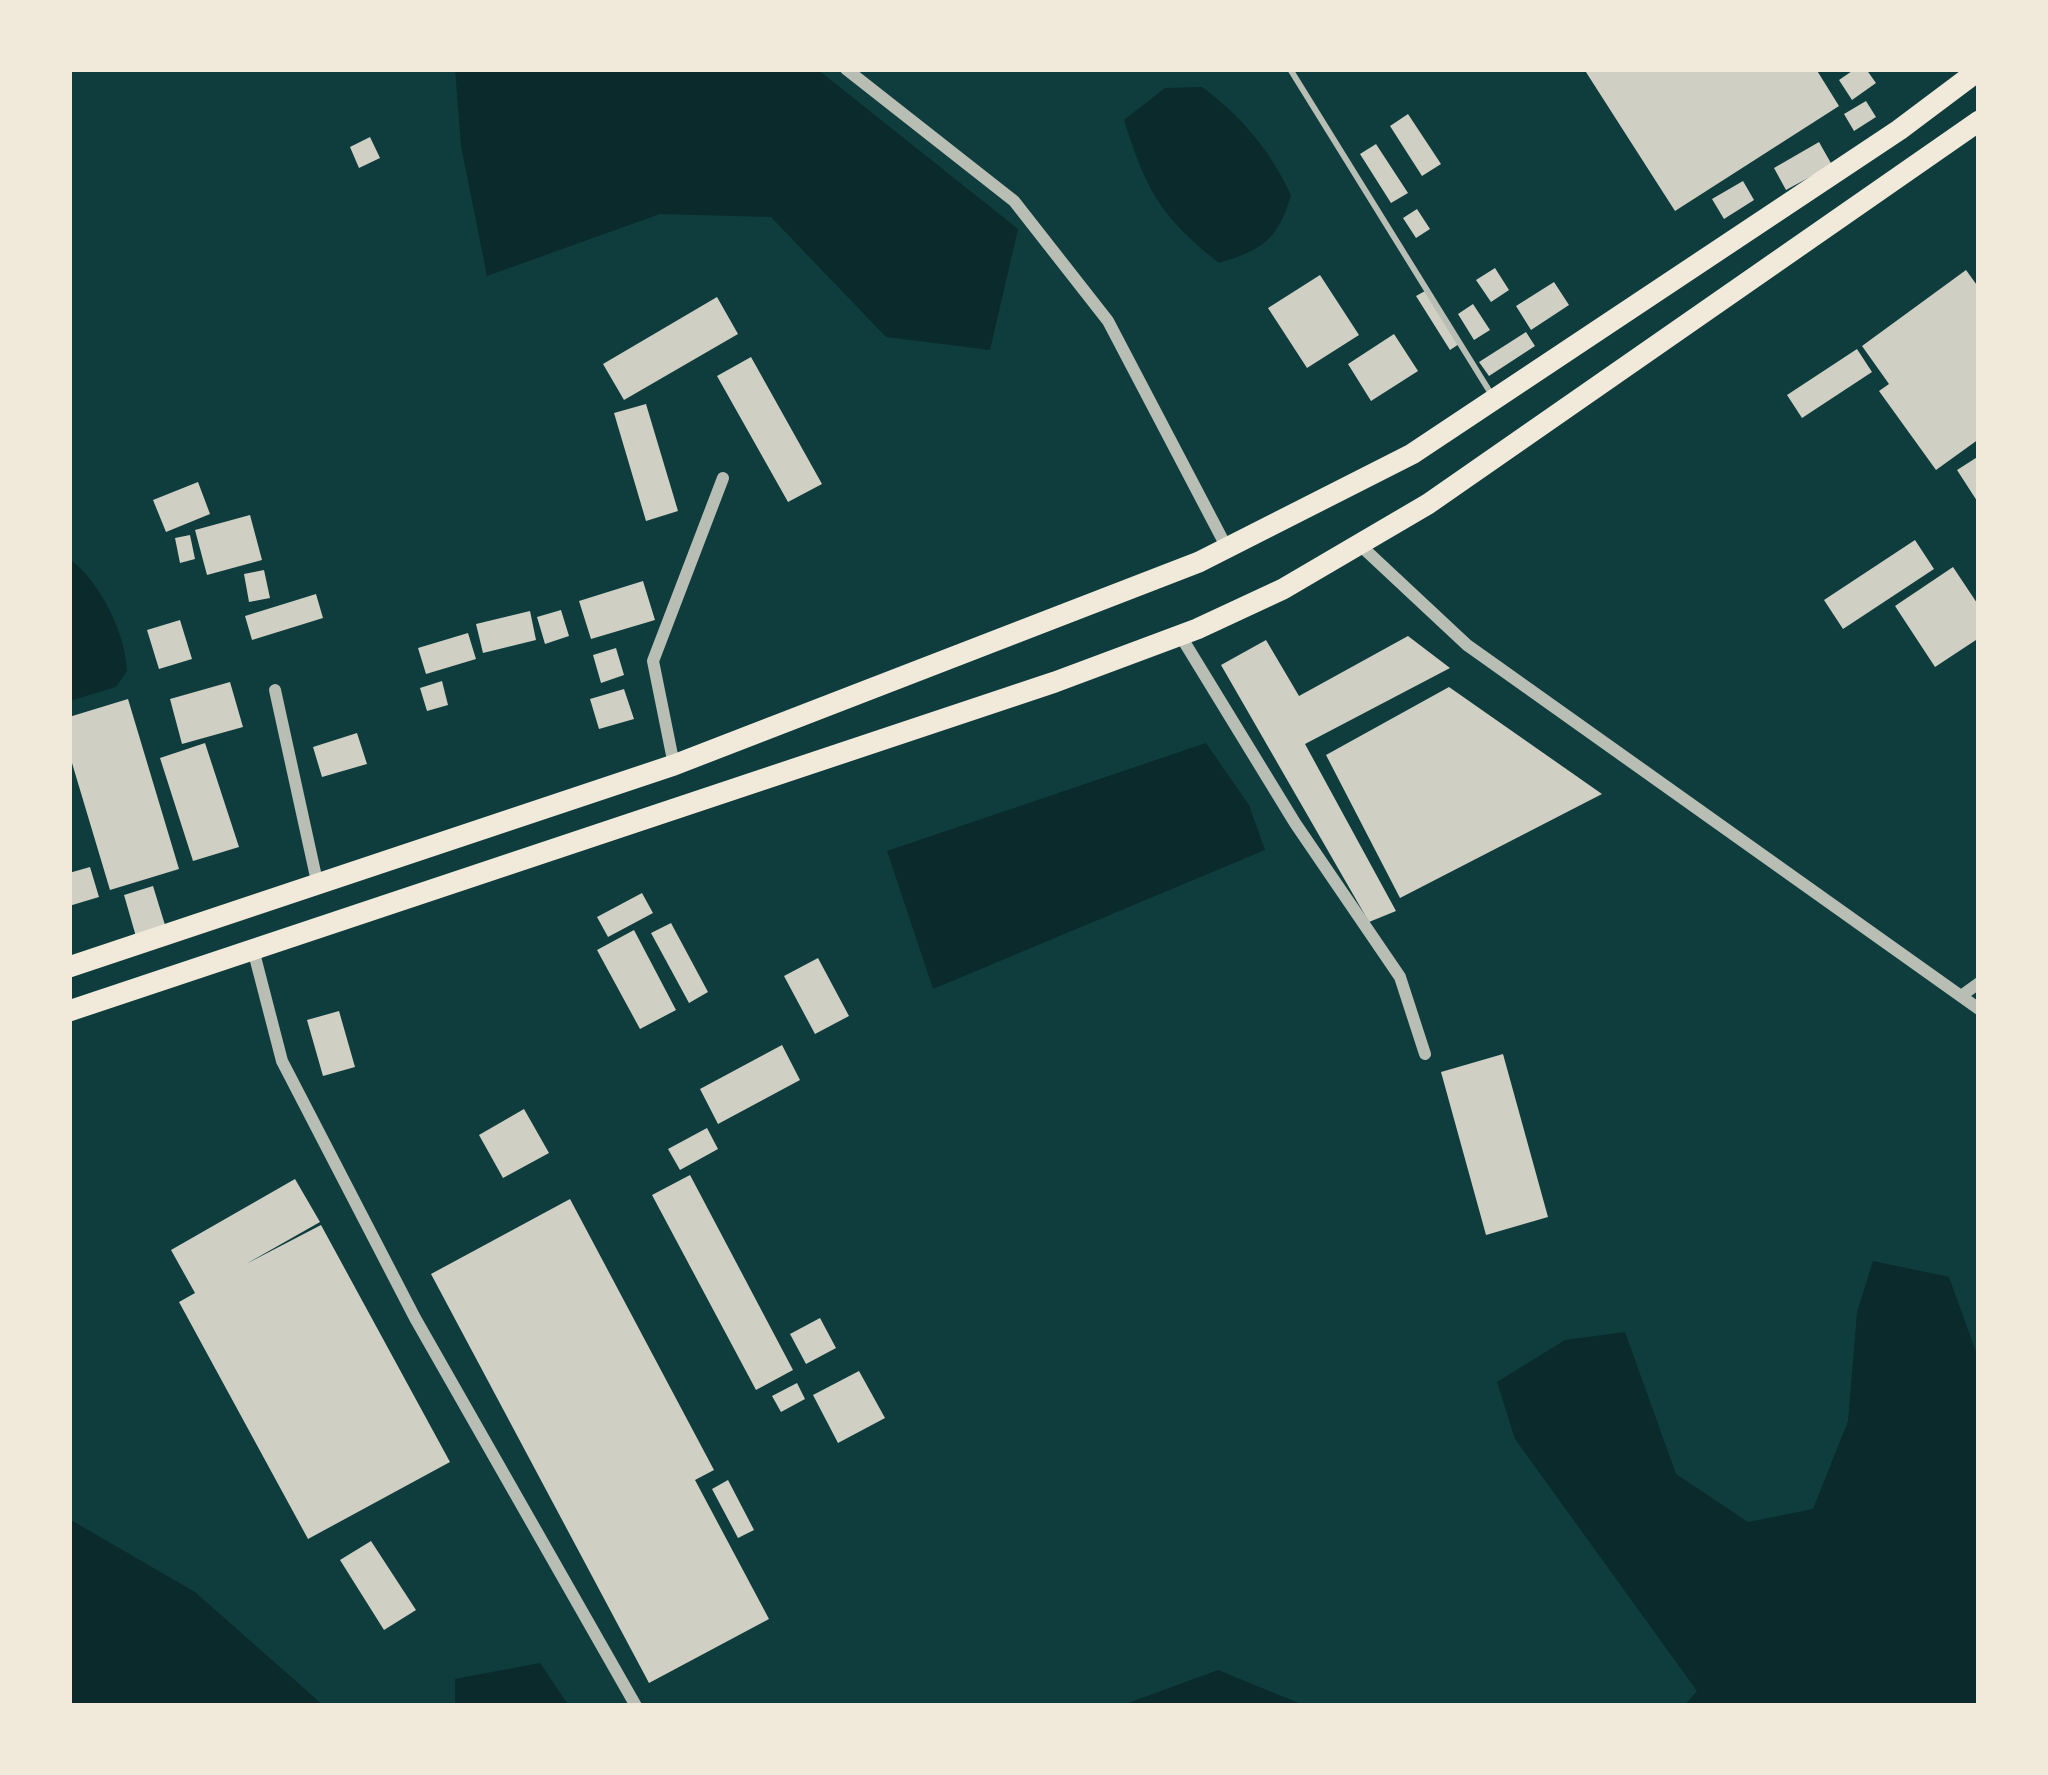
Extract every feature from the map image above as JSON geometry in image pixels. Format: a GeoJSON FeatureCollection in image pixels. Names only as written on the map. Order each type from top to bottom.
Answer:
{"type":"FeatureCollection","features":[{"type":"Feature","properties":{"kind":"highway"},"geometry":{"type":"LineString","coordinates":[[69,967],[318,888],[674,765],[1227,548],[1412,454],[1979,70]]}},
{"type":"Feature","properties":{"kind":"highway"},"geometry":{"type":"LineString","coordinates":[[69,1011],[254,953],[1180,635],[1283,589],[1538,431],[1979,121]]}},
{"type":"Feature","properties":{"kind":"street"},"geometry":{"type":"LineString","coordinates":[[846,69],[1014,201],[1108,321],[1227,548]]}},
{"type":"Feature","properties":{"kind":"street"},"geometry":{"type":"LineString","coordinates":[[674,765],[653,661],[723,478]]}},
{"type":"Feature","properties":{"kind":"street"},"geometry":{"type":"LineString","coordinates":[[1360,545],[1467,645],[1979,1009]]}},
{"type":"Feature","properties":{"kind":"street"},"geometry":{"type":"LineString","coordinates":[[1180,635],[1295,823],[1400,977],[1413,1005],[1425,1054]]}},
{"type":"Feature","properties":{"kind":"street"},"geometry":{"type":"LineString","coordinates":[[275,690],[318,888]]}},
{"type":"Feature","properties":{"kind":"street"},"geometry":{"type":"LineString","coordinates":[[254,953],[282,1061],[415,1318],[637,1706]]}},
{"type":"Feature","properties":{"kind":"street"},"geometry":{"type":"LineString","coordinates":[[1961,996],[1979,982]]}},
{"type":"Feature","properties":{"kind":"lane"},"geometry":{"type":"LineString","coordinates":[[1290,69],[1495,400]]}},
{"type":"Feature","properties":{"kind":"water"},"geometry":{"type":"Polygon","coordinates":[[[455,69],[817,69],[1018,229],[990,350],[886,337],[771,217],[660,214],[487,276],[461,146],[455,69]]]}},
{"type":"Feature","properties":{"kind":"water"},"geometry":{"type":"Polygon","coordinates":[[[1202,87],[1253,135],[1291,195],[1280,223],[1266,241],[1219,263],[1182,231],[1158,200],[1124,120],[1165,88],[1202,87]]]}},
{"type":"Feature","properties":{"kind":"water"},"geometry":{"type":"Polygon","coordinates":[[[69,559],[91,580],[109,609],[127,671],[116,687],[69,701],[69,559]]]}},
{"type":"Feature","properties":{"kind":"water"},"geometry":{"type":"Polygon","coordinates":[[[1206,743],[1249,805],[1265,850],[933,989],[887,851],[1206,743]]]}},
{"type":"Feature","properties":{"kind":"water"},"geometry":{"type":"Polygon","coordinates":[[[1873,1261],[1949,1277],[1979,1360],[1979,1706],[1684,1706],[1697,1691],[1515,1439],[1497,1382],[1565,1340],[1625,1332],[1676,1474],[1748,1522],[1813,1509],[1848,1421],[1857,1312],[1873,1261]]]}},
{"type":"Feature","properties":{"kind":"water"},"geometry":{"type":"Polygon","coordinates":[[[69,1519],[195,1592],[324,1706],[69,1706],[69,1519]]]}},
{"type":"Feature","properties":{"kind":"water"},"geometry":{"type":"Polygon","coordinates":[[[540,1663],[569,1706],[455,1706],[455,1679],[540,1663]]]}},
{"type":"Feature","properties":{"kind":"water"},"geometry":{"type":"Polygon","coordinates":[[[1218,1670],[1306,1706],[1120,1706],[1218,1670]]]}},
{"type":"Feature","properties":{"kind":"building"},"geometry":{"type":"Polygon","coordinates":[[[1584,69],[1816,69],[1839,106],[1675,211],[1584,69]]]}},
{"type":"Feature","properties":{"kind":"building"},"geometry":{"type":"Polygon","coordinates":[[[1855,69],[1866,69],[1876,83],[1852,100],[1839,80],[1855,69]]]}},
{"type":"Feature","properties":{"kind":"building"},"geometry":{"type":"Polygon","coordinates":[[[1866,101],[1876,117],[1854,131],[1844,114],[1866,101]]]}},
{"type":"Feature","properties":{"kind":"building"},"geometry":{"type":"Polygon","coordinates":[[[1408,114],[1441,164],[1422,176],[1390,126],[1408,114]]]}},
{"type":"Feature","properties":{"kind":"building"},"geometry":{"type":"Polygon","coordinates":[[[370,137],[380,158],[359,168],[350,147],[370,137]]]}},
{"type":"Feature","properties":{"kind":"building"},"geometry":{"type":"Polygon","coordinates":[[[1819,142],[1832,165],[1786,190],[1774,168],[1819,142]]]}},
{"type":"Feature","properties":{"kind":"building"},"geometry":{"type":"Polygon","coordinates":[[[1376,144],[1408,193],[1391,203],[1360,154],[1376,144]]]}},
{"type":"Feature","properties":{"kind":"building"},"geometry":{"type":"Polygon","coordinates":[[[1743,181],[1754,200],[1724,219],[1712,199],[1743,181]]]}},
{"type":"Feature","properties":{"kind":"building"},"geometry":{"type":"Polygon","coordinates":[[[1417,209],[1430,229],[1416,238],[1403,218],[1417,209]]]}},
{"type":"Feature","properties":{"kind":"building"},"geometry":{"type":"Polygon","coordinates":[[[1495,268],[1509,290],[1491,302],[1476,280],[1495,268]]]}},
{"type":"Feature","properties":{"kind":"building"},"geometry":{"type":"Polygon","coordinates":[[[1966,270],[1979,288],[1979,439],[1936,470],[1879,391],[1889,384],[1862,346],[1966,270]]]}},
{"type":"Feature","properties":{"kind":"building"},"geometry":{"type":"Polygon","coordinates":[[[1320,275],[1359,335],[1307,368],[1268,308],[1320,275]]]}},
{"type":"Feature","properties":{"kind":"building"},"geometry":{"type":"Polygon","coordinates":[[[1554,282],[1569,305],[1531,330],[1516,306],[1554,282]]]}},
{"type":"Feature","properties":{"kind":"building"},"geometry":{"type":"Polygon","coordinates":[[[1425,291],[1459,344],[1450,350],[1416,296],[1425,291]]]}},
{"type":"Feature","properties":{"kind":"building"},"geometry":{"type":"Polygon","coordinates":[[[717,297],[738,334],[624,400],[603,364],[717,297]]]}},
{"type":"Feature","properties":{"kind":"building"},"geometry":{"type":"Polygon","coordinates":[[[1473,304],[1490,330],[1474,340],[1458,314],[1473,304]]]}},
{"type":"Feature","properties":{"kind":"building"},"geometry":{"type":"Polygon","coordinates":[[[1526,332],[1535,346],[1489,376],[1479,362],[1526,332]]]}},
{"type":"Feature","properties":{"kind":"building"},"geometry":{"type":"Polygon","coordinates":[[[1394,334],[1418,371],[1371,401],[1348,364],[1394,334]]]}},
{"type":"Feature","properties":{"kind":"building"},"geometry":{"type":"Polygon","coordinates":[[[1857,349],[1872,372],[1802,418],[1787,395],[1857,349]]]}},
{"type":"Feature","properties":{"kind":"building"},"geometry":{"type":"Polygon","coordinates":[[[751,357],[822,484],[788,502],[717,376],[751,357]]]}},
{"type":"Feature","properties":{"kind":"building"},"geometry":{"type":"Polygon","coordinates":[[[646,404],[678,511],[646,521],[614,413],[646,404]]]}},
{"type":"Feature","properties":{"kind":"building"},"geometry":{"type":"Polygon","coordinates":[[[1979,456],[1979,504],[1957,470],[1979,456]]]}},
{"type":"Feature","properties":{"kind":"building"},"geometry":{"type":"Polygon","coordinates":[[[198,482],[210,514],[166,532],[153,500],[198,482]]]}},
{"type":"Feature","properties":{"kind":"building"},"geometry":{"type":"Polygon","coordinates":[[[250,515],[262,560],[207,575],[195,530],[250,515]]]}},
{"type":"Feature","properties":{"kind":"building"},"geometry":{"type":"Polygon","coordinates":[[[190,535],[195,559],[180,563],[175,538],[190,535]]]}},
{"type":"Feature","properties":{"kind":"building"},"geometry":{"type":"Polygon","coordinates":[[[1915,540],[1934,569],[1843,629],[1824,600],[1915,540]]]}},
{"type":"Feature","properties":{"kind":"building"},"geometry":{"type":"Polygon","coordinates":[[[1953,567],[1979,606],[1979,638],[1935,667],[1895,606],[1953,567]]]}},
{"type":"Feature","properties":{"kind":"building"},"geometry":{"type":"Polygon","coordinates":[[[264,570],[270,598],[249,602],[244,574],[264,570]]]}},
{"type":"Feature","properties":{"kind":"building"},"geometry":{"type":"Polygon","coordinates":[[[643,581],[655,620],[591,639],[579,601],[643,581]]]}},
{"type":"Feature","properties":{"kind":"building"},"geometry":{"type":"Polygon","coordinates":[[[316,594],[323,618],[252,640],[245,616],[316,594]]]}},
{"type":"Feature","properties":{"kind":"building"},"geometry":{"type":"Polygon","coordinates":[[[561,610],[569,636],[545,644],[537,617],[561,610]]]}},
{"type":"Feature","properties":{"kind":"building"},"geometry":{"type":"Polygon","coordinates":[[[530,611],[536,640],[483,653],[476,624],[530,611]]]}},
{"type":"Feature","properties":{"kind":"building"},"geometry":{"type":"Polygon","coordinates":[[[180,620],[192,659],[159,669],[147,630],[180,620]]]}},
{"type":"Feature","properties":{"kind":"building"},"geometry":{"type":"Polygon","coordinates":[[[468,633],[476,659],[426,674],[418,648],[468,633]]]}},
{"type":"Feature","properties":{"kind":"building"},"geometry":{"type":"Polygon","coordinates":[[[1408,636],[1450,668],[1305,744],[1396,911],[1369,922],[1221,665],[1266,640],[1299,696],[1408,636]]]}},
{"type":"Feature","properties":{"kind":"building"},"geometry":{"type":"Polygon","coordinates":[[[616,648],[624,675],[601,683],[593,655],[616,648]]]}},
{"type":"Feature","properties":{"kind":"building"},"geometry":{"type":"Polygon","coordinates":[[[442,681],[448,705],[427,711],[420,688],[442,681]]]}},
{"type":"Feature","properties":{"kind":"building"},"geometry":{"type":"Polygon","coordinates":[[[230,682],[243,727],[182,744],[170,699],[230,682]]]}},
{"type":"Feature","properties":{"kind":"building"},"geometry":{"type":"Polygon","coordinates":[[[1449,687],[1602,794],[1400,898],[1326,755],[1449,687]]]}},
{"type":"Feature","properties":{"kind":"building"},"geometry":{"type":"Polygon","coordinates":[[[624,689],[634,719],[599,729],[590,699],[624,689]]]}},
{"type":"Feature","properties":{"kind":"building"},"geometry":{"type":"Polygon","coordinates":[[[128,699],[179,869],[110,890],[69,753],[69,717],[128,699]]]}},
{"type":"Feature","properties":{"kind":"building"},"geometry":{"type":"Polygon","coordinates":[[[357,733],[367,764],[322,777],[313,747],[357,733]]]}},
{"type":"Feature","properties":{"kind":"building"},"geometry":{"type":"Polygon","coordinates":[[[205,743],[239,847],[193,861],[160,758],[205,743]]]}},
{"type":"Feature","properties":{"kind":"building"},"geometry":{"type":"Polygon","coordinates":[[[90,867],[99,897],[69,906],[69,873],[90,867]]]}},
{"type":"Feature","properties":{"kind":"building"},"geometry":{"type":"Polygon","coordinates":[[[153,886],[169,938],[139,947],[124,895],[153,886]]]}},
{"type":"Feature","properties":{"kind":"building"},"geometry":{"type":"Polygon","coordinates":[[[642,893],[653,913],[608,937],[597,917],[642,893]]]}},
{"type":"Feature","properties":{"kind":"building"},"geometry":{"type":"Polygon","coordinates":[[[671,923],[708,992],[689,1003],[651,933],[671,923]]]}},
{"type":"Feature","properties":{"kind":"building"},"geometry":{"type":"Polygon","coordinates":[[[634,930],[676,1010],[640,1029],[597,950],[634,930]]]}},
{"type":"Feature","properties":{"kind":"building"},"geometry":{"type":"Polygon","coordinates":[[[818,958],[849,1016],[815,1034],[784,976],[818,958]]]}},
{"type":"Feature","properties":{"kind":"building"},"geometry":{"type":"Polygon","coordinates":[[[339,1011],[355,1067],[323,1076],[307,1020],[339,1011]]]}},
{"type":"Feature","properties":{"kind":"building"},"geometry":{"type":"Polygon","coordinates":[[[782,1045],[800,1080],[718,1124],[700,1089],[782,1045]]]}},
{"type":"Feature","properties":{"kind":"building"},"geometry":{"type":"Polygon","coordinates":[[[1503,1054],[1548,1217],[1486,1235],[1441,1072],[1503,1054]]]}},
{"type":"Feature","properties":{"kind":"building"},"geometry":{"type":"Polygon","coordinates":[[[524,1109],[549,1153],[503,1178],[479,1135],[524,1109]]]}},
{"type":"Feature","properties":{"kind":"building"},"geometry":{"type":"Polygon","coordinates":[[[707,1128],[718,1149],[680,1170],[668,1149],[707,1128]]]}},
{"type":"Feature","properties":{"kind":"building"},"geometry":{"type":"Polygon","coordinates":[[[690,1175],[793,1370],[756,1390],[652,1195],[690,1175]]]}},
{"type":"Feature","properties":{"kind":"building"},"geometry":{"type":"Polygon","coordinates":[[[295,1179],[320,1222],[246,1264],[321,1225],[450,1462],[308,1539],[179,1302],[195,1293],[171,1250],[295,1179]]]}},
{"type":"Feature","properties":{"kind":"building"},"geometry":{"type":"Polygon","coordinates":[[[570,1199],[714,1470],[695,1480],[769,1619],[649,1683],[431,1274],[570,1199]]]}},
{"type":"Feature","properties":{"kind":"building"},"geometry":{"type":"Polygon","coordinates":[[[820,1318],[836,1348],[806,1364],[790,1334],[820,1318]]]}},
{"type":"Feature","properties":{"kind":"building"},"geometry":{"type":"Polygon","coordinates":[[[859,1371],[885,1418],[838,1443],[813,1395],[859,1371]]]}},
{"type":"Feature","properties":{"kind":"building"},"geometry":{"type":"Polygon","coordinates":[[[797,1383],[805,1399],[781,1412],[772,1396],[797,1383]]]}},
{"type":"Feature","properties":{"kind":"building"},"geometry":{"type":"Polygon","coordinates":[[[728,1480],[754,1530],[738,1538],[712,1489],[728,1480]]]}},
{"type":"Feature","properties":{"kind":"building"},"geometry":{"type":"Polygon","coordinates":[[[371,1541],[416,1610],[384,1630],[340,1560],[371,1541]]]}}]}
